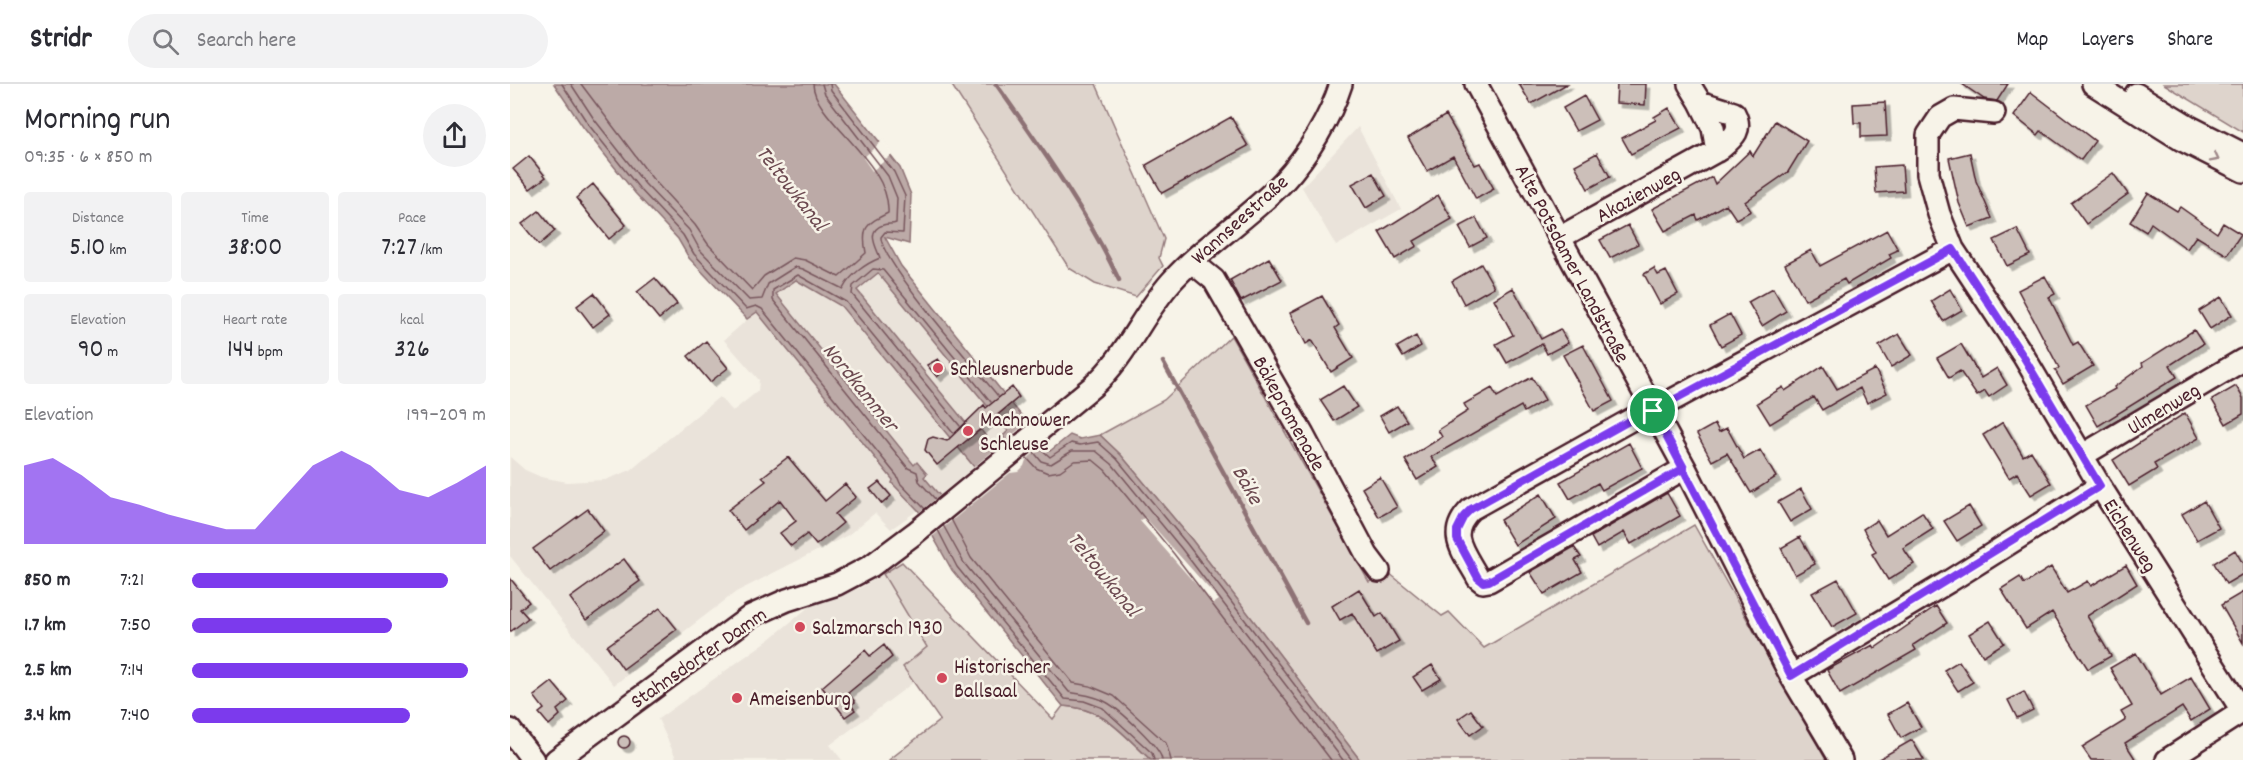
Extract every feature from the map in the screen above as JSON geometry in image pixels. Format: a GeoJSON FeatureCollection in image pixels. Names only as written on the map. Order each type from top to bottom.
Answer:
{"type":"FeatureCollection","features":[{"type":"Feature","properties":{"kind":"street","name":"Wannseestraße"},"geometry":{"type":"LineString","coordinates":[[1146,317],[1159,296],[1192,262],[1284,182],[1321,129],[1341,84]]}},
{"type":"Feature","properties":{"kind":"street","name":"Alte Potsdamer Landstraße"},"geometry":{"type":"LineString","coordinates":[[1476,84],[1684,468],[1791,676],[1840,760]]}},
{"type":"Feature","properties":{"kind":"street","name":"Akazienweg"},"geometry":{"type":"LineString","coordinates":[[1559,238],[1717,151],[1738,132],[1739,123],[1734,113],[1700,102],[1689,84]]}},
{"type":"Feature","properties":{"kind":"street"},"geometry":{"type":"LineString","coordinates":[[2094,84],[2182,140],[2243,171]]}},
{"type":"Feature","properties":{"kind":"street"},"geometry":{"type":"LineString","coordinates":[[2121,84],[2190,127],[2243,154]]}},
{"type":"Feature","properties":{"kind":"street","name":"Eichenweg"},"geometry":{"type":"LineString","coordinates":[[1994,113],[1954,109],[1940,117],[1928,135],[1928,174],[1939,214],[1953,249],[2023,356],[2100,486],[2243,711]]}},
{"type":"Feature","properties":{"kind":"street"},"geometry":{"type":"LineString","coordinates":[[1684,468],[1489,581],[1483,582],[1478,578],[1457,539],[1457,530],[1464,516],[1471,509],[1953,249]]}},
{"type":"Feature","properties":{"kind":"street","name":"Bäkepromenade"},"geometry":{"type":"LineString","coordinates":[[1192,262],[1197,269],[1214,279],[1303,435],[1367,555],[1379,571]]}},
{"type":"Feature","properties":{"kind":"street","name":"Stahnsdorfer Damm"},"geometry":{"type":"LineString","coordinates":[[556,760],[751,616],[854,576],[915,533],[1062,412],[1115,365],[1146,317]]}},
{"type":"Feature","properties":{"kind":"street","name":"Ulmenweg"},"geometry":{"type":"LineString","coordinates":[[2083,455],[2243,360]]}},
{"type":"Feature","properties":{"kind":"street"},"geometry":{"type":"LineString","coordinates":[[1791,676],[2100,486]]}},
{"type":"Feature","properties":{"kind":"street"},"geometry":{"type":"LineString","coordinates":[[2168,760],[2243,711]]}},
{"type":"Feature","properties":{"kind":"street"},"geometry":{"type":"LineString","coordinates":[[510,730],[533,760]]}},
{"type":"Feature","properties":{"kind":"shaded area"},"geometry":{"type":"Polygon","coordinates":[[[951,84],[1096,84],[1164,239],[1159,258],[1163,266],[1136,297],[1095,284],[1069,268],[951,84]]]}},
{"type":"Feature","properties":{"kind":"shaded area"},"geometry":{"type":"Polygon","coordinates":[[[2164,84],[2243,84],[2243,132],[2164,84]]]}},
{"type":"Feature","properties":{"kind":"shaded area"},"geometry":{"type":"Polygon","coordinates":[[[1358,127],[1401,209],[1336,246],[1302,187],[1358,127]]]}},
{"type":"Feature","properties":{"kind":"shaded area"},"geometry":{"type":"Polygon","coordinates":[[[878,273],[1008,432],[1003,436],[1005,439],[995,448],[981,430],[976,435],[857,290],[878,273]]]}},
{"type":"Feature","properties":{"kind":"shaded area"},"geometry":{"type":"Polygon","coordinates":[[[796,280],[841,306],[976,468],[941,497],[924,476],[926,474],[918,463],[914,465],[776,294],[796,280]]]}},
{"type":"Feature","properties":{"kind":"shaded area"},"geometry":{"type":"Polygon","coordinates":[[[757,311],[893,480],[892,483],[918,510],[891,529],[875,513],[848,535],[736,592],[614,685],[510,556],[510,457],[525,470],[541,477],[567,482],[605,480],[631,470],[719,397],[733,411],[758,391],[759,380],[724,340],[757,311]]]}},
{"type":"Feature","properties":{"kind":"shaded area"},"geometry":{"type":"Polygon","coordinates":[[[1231,336],[1369,582],[1389,573],[1442,616],[1449,612],[1484,648],[1694,525],[1826,760],[1360,760],[1192,540],[1121,455],[1100,435],[1164,400],[1231,336]]]}},
{"type":"Feature","properties":{"kind":"shaded area"},"geometry":{"type":"Polygon","coordinates":[[[902,562],[1053,719],[1063,706],[1090,711],[1112,724],[1151,760],[889,760],[940,720],[903,667],[927,647],[883,574],[902,562]]]}},
{"type":"Feature","properties":{"kind":"shaded area"},"geometry":{"type":"Polygon","coordinates":[[[883,574],[927,647],[903,667],[914,682],[830,745],[842,760],[677,760],[658,719],[770,639],[810,606],[860,588],[883,574]]]}},
{"type":"Feature","properties":{"kind":"water","name":"Teltowkanal"},"geometry":{"type":"Polygon","coordinates":[[[554,84],[834,84],[900,168],[911,195],[909,244],[885,237],[901,266],[1050,451],[1070,435],[1080,439],[1100,435],[1121,455],[1192,540],[1360,760],[1151,760],[1101,717],[1090,711],[1063,706],[952,570],[918,510],[892,483],[893,480],[757,312],[747,319],[689,258],[678,239],[635,193],[583,127],[554,84]],[[878,273],[857,290],[975,434],[981,430],[995,448],[1005,440],[1003,436],[1008,431],[878,273]],[[796,280],[776,294],[914,465],[917,462],[927,474],[924,477],[941,497],[975,468],[841,306],[796,280]]]}},
{"type":"Feature","properties":{"kind":"pier"},"geometry":{"type":"Polygon","coordinates":[[[883,140],[893,154],[872,171],[863,158],[883,140]]]}},
{"type":"Feature","properties":{"kind":"pier"},"geometry":{"type":"Polygon","coordinates":[[[1029,421],[1047,442],[1026,460],[1018,472],[1010,473],[932,537],[917,514],[1029,421]]]}},
{"type":"Feature","properties":{"kind":"pier"},"geometry":{"type":"Polygon","coordinates":[[[1145,517],[1219,600],[1213,604],[1140,521],[1145,517]]]}},
{"type":"Feature","properties":{"kind":"building"},"geometry":{"type":"Polygon","coordinates":[[[1519,84],[1567,84],[1531,104],[1519,84]]]}},
{"type":"Feature","properties":{"kind":"building"},"geometry":{"type":"Polygon","coordinates":[[[1617,84],[1646,84],[1645,105],[1616,103],[1617,84]]]}},
{"type":"Feature","properties":{"kind":"building"},"geometry":{"type":"Polygon","coordinates":[[[1962,84],[2008,84],[1997,101],[1984,99],[1962,84]]]}},
{"type":"Feature","properties":{"kind":"building"},"geometry":{"type":"Polygon","coordinates":[[[2031,92],[2095,141],[2081,160],[2041,131],[2038,135],[2014,116],[2031,92]]]}},
{"type":"Feature","properties":{"kind":"building"},"geometry":{"type":"Polygon","coordinates":[[[1584,96],[1597,120],[1576,131],[1563,108],[1584,96]]]}},
{"type":"Feature","properties":{"kind":"building"},"geometry":{"type":"Polygon","coordinates":[[[1885,102],[1887,136],[1861,137],[1861,123],[1854,123],[1853,104],[1885,102]]]}},
{"type":"Feature","properties":{"kind":"building"},"geometry":{"type":"Polygon","coordinates":[[[1669,108],[1681,128],[1631,154],[1622,138],[1656,120],[1654,117],[1669,108]]]}},
{"type":"Feature","properties":{"kind":"building"},"geometry":{"type":"Polygon","coordinates":[[[1446,115],[1475,165],[1480,163],[1494,189],[1476,199],[1453,156],[1427,171],[1408,138],[1446,115]]]}},
{"type":"Feature","properties":{"kind":"building"},"geometry":{"type":"Polygon","coordinates":[[[1231,117],[1248,146],[1162,193],[1146,165],[1231,117]]]}},
{"type":"Feature","properties":{"kind":"building"},"geometry":{"type":"Polygon","coordinates":[[[1775,121],[1807,141],[1788,172],[1745,202],[1751,211],[1736,219],[1726,204],[1698,220],[1696,215],[1665,231],[1652,209],[1712,177],[1715,184],[1750,151],[1753,156],[1775,121]]]}},
{"type":"Feature","properties":{"kind":"building"},"geometry":{"type":"Polygon","coordinates":[[[1597,153],[1610,177],[1588,189],[1575,165],[1597,153]]]}},
{"type":"Feature","properties":{"kind":"building"},"geometry":{"type":"Polygon","coordinates":[[[1970,153],[1976,181],[1992,218],[1969,227],[1959,203],[1949,158],[1970,153]]]}},
{"type":"Feature","properties":{"kind":"building"},"geometry":{"type":"Polygon","coordinates":[[[529,156],[546,177],[530,189],[513,169],[529,156]]]}},
{"type":"Feature","properties":{"kind":"building"},"geometry":{"type":"Polygon","coordinates":[[[1902,165],[1904,191],[1876,193],[1874,167],[1902,165]]]}},
{"type":"Feature","properties":{"kind":"building"},"geometry":{"type":"Polygon","coordinates":[[[1373,173],[1386,196],[1366,208],[1352,184],[1373,173]]]}},
{"type":"Feature","properties":{"kind":"building"},"geometry":{"type":"Polygon","coordinates":[[[2113,173],[2128,194],[2086,224],[2071,203],[2113,173]]]}},
{"type":"Feature","properties":{"kind":"building"},"geometry":{"type":"Polygon","coordinates":[[[593,184],[626,225],[609,239],[576,198],[593,184]]]}},
{"type":"Feature","properties":{"kind":"building"},"geometry":{"type":"Polygon","coordinates":[[[2148,193],[2177,211],[2180,207],[2217,233],[2223,223],[2241,234],[2227,255],[2196,236],[2187,249],[2151,223],[2146,232],[2130,222],[2148,193]]]}},
{"type":"Feature","properties":{"kind":"building"},"geometry":{"type":"Polygon","coordinates":[[[1438,195],[1452,219],[1414,241],[1417,246],[1395,259],[1379,232],[1438,195]]]}},
{"type":"Feature","properties":{"kind":"building"},"geometry":{"type":"Polygon","coordinates":[[[539,211],[555,231],[539,245],[522,224],[539,211]]]}},
{"type":"Feature","properties":{"kind":"building"},"geometry":{"type":"Polygon","coordinates":[[[1476,218],[1487,238],[1470,247],[1459,227],[1476,218]]]}},
{"type":"Feature","properties":{"kind":"building"},"geometry":{"type":"Polygon","coordinates":[[[1628,225],[1638,244],[1610,258],[1600,240],[1628,225]]]}},
{"type":"Feature","properties":{"kind":"building"},"geometry":{"type":"Polygon","coordinates":[[[2017,229],[2030,255],[2007,266],[1994,240],[2017,229]]]}},
{"type":"Feature","properties":{"kind":"building"},"geometry":{"type":"Polygon","coordinates":[[[1887,230],[1898,250],[1889,254],[1891,258],[1847,284],[1844,279],[1805,300],[1785,264],[1811,250],[1820,266],[1887,230]]]}},
{"type":"Feature","properties":{"kind":"building"},"geometry":{"type":"Polygon","coordinates":[[[1269,258],[1282,280],[1241,301],[1230,280],[1269,258]]]}},
{"type":"Feature","properties":{"kind":"building"},"geometry":{"type":"Polygon","coordinates":[[[1481,264],[1494,287],[1464,304],[1452,281],[1481,264]]]}},
{"type":"Feature","properties":{"kind":"building"},"geometry":{"type":"Polygon","coordinates":[[[1654,268],[1658,275],[1666,271],[1678,294],[1660,304],[1644,274],[1654,268]]]}},
{"type":"Feature","properties":{"kind":"building"},"geometry":{"type":"Polygon","coordinates":[[[2045,276],[2055,294],[2049,297],[2073,345],[2078,342],[2093,366],[2063,384],[2055,370],[2059,368],[2018,290],[2045,276]]]}},
{"type":"Feature","properties":{"kind":"building"},"geometry":{"type":"Polygon","coordinates":[[[655,278],[677,304],[659,319],[637,292],[655,278]]]}},
{"type":"Feature","properties":{"kind":"building"},"geometry":{"type":"Polygon","coordinates":[[[1513,288],[1541,339],[1560,329],[1568,343],[1547,354],[1542,344],[1507,363],[1496,344],[1513,335],[1494,299],[1513,288]]]}},
{"type":"Feature","properties":{"kind":"building"},"geometry":{"type":"Polygon","coordinates":[[[1773,288],[1786,311],[1762,326],[1748,302],[1773,288]]]}},
{"type":"Feature","properties":{"kind":"building"},"geometry":{"type":"Polygon","coordinates":[[[1950,289],[1962,310],[1943,321],[1931,301],[1950,289]]]}},
{"type":"Feature","properties":{"kind":"building"},"geometry":{"type":"Polygon","coordinates":[[[594,293],[610,314],[593,327],[577,306],[594,293]]]}},
{"type":"Feature","properties":{"kind":"building"},"geometry":{"type":"Polygon","coordinates":[[[1322,296],[1339,325],[1335,328],[1353,358],[1331,372],[1312,340],[1306,344],[1290,313],[1322,296]]]}},
{"type":"Feature","properties":{"kind":"building"},"geometry":{"type":"Polygon","coordinates":[[[2221,297],[2232,315],[2210,329],[2199,311],[2221,297]]]}},
{"type":"Feature","properties":{"kind":"building"},"geometry":{"type":"Polygon","coordinates":[[[1730,314],[1741,335],[1721,346],[1710,325],[1730,314]]]}},
{"type":"Feature","properties":{"kind":"building"},"geometry":{"type":"Polygon","coordinates":[[[2194,330],[2203,344],[2170,365],[2177,377],[2098,426],[2086,405],[2115,389],[2114,387],[2143,366],[2142,363],[2194,330]]]}},
{"type":"Feature","properties":{"kind":"building"},"geometry":{"type":"Polygon","coordinates":[[[1899,334],[1912,355],[1891,367],[1879,346],[1899,334]]]}},
{"type":"Feature","properties":{"kind":"building"},"geometry":{"type":"Polygon","coordinates":[[[1416,336],[1421,346],[1403,357],[1397,347],[1416,336]]]}},
{"type":"Feature","properties":{"kind":"building"},"geometry":{"type":"Polygon","coordinates":[[[706,341],[728,368],[710,382],[688,356],[706,341]]]}},
{"type":"Feature","properties":{"kind":"building"},"geometry":{"type":"Polygon","coordinates":[[[1961,344],[1981,378],[1997,368],[2007,385],[1989,397],[1985,391],[1977,396],[1960,371],[1949,378],[1937,358],[1961,344]]]}},
{"type":"Feature","properties":{"kind":"building"},"geometry":{"type":"Polygon","coordinates":[[[1583,345],[1613,401],[1594,411],[1563,355],[1583,345]]]}},
{"type":"Feature","properties":{"kind":"building","name":"Schleusnerbude"},"geometry":{"type":"Polygon","coordinates":[[[938,359],[946,369],[937,377],[927,365],[938,359]]]}},
{"type":"Feature","properties":{"kind":"building"},"geometry":{"type":"Polygon","coordinates":[[[1823,366],[1837,389],[1875,369],[1887,393],[1867,403],[1860,388],[1822,410],[1814,397],[1770,424],[1757,403],[1783,387],[1785,391],[1823,366]]]}},
{"type":"Feature","properties":{"kind":"building"},"geometry":{"type":"Polygon","coordinates":[[[1532,377],[1545,400],[1524,412],[1521,406],[1431,457],[1438,467],[1417,480],[1405,460],[1442,437],[1438,430],[1468,411],[1464,404],[1492,388],[1497,397],[1532,377]]]}},
{"type":"Feature","properties":{"kind":"building"},"geometry":{"type":"Polygon","coordinates":[[[1343,386],[1357,407],[1334,421],[1320,400],[1343,386]]]}},
{"type":"Feature","properties":{"kind":"building"},"geometry":{"type":"Polygon","coordinates":[[[2236,386],[2243,398],[2243,414],[2226,424],[2212,400],[2236,386]]]}},
{"type":"Feature","properties":{"kind":"building","name":"Machnower Schleuse"},"geometry":{"type":"Polygon","coordinates":[[[1012,387],[1019,397],[937,465],[925,450],[928,439],[933,437],[947,441],[984,405],[986,408],[1012,387]]]}},
{"type":"Feature","properties":{"kind":"building"},"geometry":{"type":"Polygon","coordinates":[[[1397,406],[1407,421],[1389,432],[1380,416],[1397,406]]]}},
{"type":"Feature","properties":{"kind":"building"},"geometry":{"type":"Polygon","coordinates":[[[2185,413],[2199,438],[2154,464],[2157,469],[2129,486],[2113,460],[2185,413]]]}},
{"type":"Feature","properties":{"kind":"building"},"geometry":{"type":"Polygon","coordinates":[[[2003,422],[2023,456],[2031,451],[2051,483],[2031,495],[2017,473],[2009,478],[1983,435],[2003,422]]]}},
{"type":"Feature","properties":{"kind":"building"},"geometry":{"type":"Polygon","coordinates":[[[1715,424],[1719,432],[1727,428],[1744,459],[1760,450],[1776,477],[1751,493],[1727,453],[1712,461],[1697,434],[1715,424]]]}},
{"type":"Feature","properties":{"kind":"building"},"geometry":{"type":"Polygon","coordinates":[[[1629,443],[1642,468],[1602,490],[1598,483],[1570,499],[1560,482],[1629,443]]]}},
{"type":"Feature","properties":{"kind":"building"},"geometry":{"type":"Polygon","coordinates":[[[788,457],[825,501],[845,484],[856,497],[835,514],[843,523],[816,545],[807,534],[791,546],[780,533],[796,521],[780,500],[744,530],[728,510],[766,481],[762,477],[788,457]]]}},
{"type":"Feature","properties":{"kind":"building"},"geometry":{"type":"Polygon","coordinates":[[[1380,477],[1397,507],[1379,517],[1362,488],[1380,477]]]}},
{"type":"Feature","properties":{"kind":"building"},"geometry":{"type":"Polygon","coordinates":[[[879,482],[891,496],[882,504],[870,489],[879,482]]]}},
{"type":"Feature","properties":{"kind":"building"},"geometry":{"type":"Polygon","coordinates":[[[1801,489],[1812,509],[1790,522],[1778,502],[1801,489]]]}},
{"type":"Feature","properties":{"kind":"building"},"geometry":{"type":"Polygon","coordinates":[[[1667,493],[1680,516],[1631,544],[1624,532],[1597,548],[1591,537],[1667,493]]]}},
{"type":"Feature","properties":{"kind":"building"},"geometry":{"type":"Polygon","coordinates":[[[1541,494],[1556,519],[1515,545],[1500,520],[1541,494]]]}},
{"type":"Feature","properties":{"kind":"building"},"geometry":{"type":"Polygon","coordinates":[[[2204,501],[2219,528],[2197,540],[2182,514],[2204,501]]]}},
{"type":"Feature","properties":{"kind":"building"},"geometry":{"type":"Polygon","coordinates":[[[1969,506],[1981,526],[1957,541],[1944,521],[1969,506]]]}},
{"type":"Feature","properties":{"kind":"building"},"geometry":{"type":"Polygon","coordinates":[[[588,509],[604,531],[550,571],[533,549],[588,509]]]}},
{"type":"Feature","properties":{"kind":"building"},"geometry":{"type":"Polygon","coordinates":[[[1922,512],[1933,529],[1903,548],[1914,564],[1888,580],[1872,554],[1876,552],[1863,529],[1877,520],[1886,535],[1922,512]]]}},
{"type":"Feature","properties":{"kind":"building"},"geometry":{"type":"Polygon","coordinates":[[[1800,537],[1815,564],[1795,575],[1781,548],[1800,537]]]}},
{"type":"Feature","properties":{"kind":"building"},"geometry":{"type":"Polygon","coordinates":[[[1574,547],[1581,557],[1575,560],[1582,572],[1544,594],[1530,572],[1574,547]]]}},
{"type":"Feature","properties":{"kind":"building"},"geometry":{"type":"Polygon","coordinates":[[[2235,550],[2243,564],[2243,574],[2226,584],[2214,563],[2235,550]]]}},
{"type":"Feature","properties":{"kind":"building"},"geometry":{"type":"Polygon","coordinates":[[[624,559],[640,581],[586,620],[570,598],[624,559]]]}},
{"type":"Feature","properties":{"kind":"building"},"geometry":{"type":"Polygon","coordinates":[[[2126,565],[2137,584],[2087,616],[2111,656],[2088,669],[2052,612],[2026,629],[2001,589],[2020,577],[2024,584],[2051,567],[2067,593],[2088,581],[2091,586],[2126,565]]]}},
{"type":"Feature","properties":{"kind":"building"},"geometry":{"type":"Polygon","coordinates":[[[510,578],[529,602],[520,609],[528,618],[510,632],[510,578]]]}},
{"type":"Feature","properties":{"kind":"building"},"geometry":{"type":"Polygon","coordinates":[[[1838,579],[1857,613],[1832,627],[1812,593],[1838,579]]]}},
{"type":"Feature","properties":{"kind":"building"},"geometry":{"type":"Polygon","coordinates":[[[1359,589],[1376,617],[1382,613],[1399,641],[1377,654],[1352,613],[1340,620],[1332,606],[1359,589]]]}},
{"type":"Feature","properties":{"kind":"building"},"geometry":{"type":"Polygon","coordinates":[[[2243,592],[2243,643],[2221,605],[2243,592]]]}},
{"type":"Feature","properties":{"kind":"building"},"geometry":{"type":"Polygon","coordinates":[[[1936,606],[1947,623],[1913,645],[1916,650],[1840,694],[1827,670],[1873,645],[1875,648],[1936,606]]]}},
{"type":"Feature","properties":{"kind":"building"},"geometry":{"type":"Polygon","coordinates":[[[660,608],[677,629],[623,669],[607,646],[660,608]]]}},
{"type":"Feature","properties":{"kind":"building"},"geometry":{"type":"Polygon","coordinates":[[[1990,621],[2004,643],[1983,656],[1969,634],[1990,621]]]}},
{"type":"Feature","properties":{"kind":"building"},"geometry":{"type":"Polygon","coordinates":[[[884,645],[892,657],[848,693],[855,702],[851,705],[855,710],[845,717],[822,687],[865,650],[870,656],[884,645]]]}},
{"type":"Feature","properties":{"kind":"building"},"geometry":{"type":"Polygon","coordinates":[[[2136,653],[2161,695],[2191,677],[2210,709],[2191,721],[2182,707],[2125,743],[2136,760],[2091,760],[2082,747],[2126,720],[2121,712],[2132,706],[2110,668],[2136,653]]]}},
{"type":"Feature","properties":{"kind":"building"},"geometry":{"type":"Polygon","coordinates":[[[1959,661],[1973,682],[1958,691],[1944,670],[1959,661]]]}},
{"type":"Feature","properties":{"kind":"building"},"geometry":{"type":"Polygon","coordinates":[[[1432,665],[1441,679],[1422,690],[1413,677],[1432,665]]]}},
{"type":"Feature","properties":{"kind":"building"},"geometry":{"type":"Polygon","coordinates":[[[552,682],[568,701],[557,710],[560,715],[549,725],[539,713],[544,709],[534,696],[552,682]]]}},
{"type":"Feature","properties":{"kind":"building"},"geometry":{"type":"Polygon","coordinates":[[[2024,692],[2033,710],[2017,718],[2008,700],[2024,692]]]}},
{"type":"Feature","properties":{"kind":"building"},"geometry":{"type":"Polygon","coordinates":[[[1907,703],[1921,727],[1901,738],[1888,714],[1907,703]]]}},
{"type":"Feature","properties":{"kind":"building"},"geometry":{"type":"Polygon","coordinates":[[[1471,710],[1483,726],[1470,735],[1458,719],[1471,710]]]}},
{"type":"Feature","properties":{"kind":"building"},"geometry":{"type":"Polygon","coordinates":[[[626,736],[629,737],[629,747],[622,748],[619,747],[618,740],[619,737],[626,736]]]}},
{"type":"Feature","properties":{"kind":"building"},"geometry":{"type":"Polygon","coordinates":[[[1912,740],[1924,760],[1877,760],[1912,740]]]}},
{"type":"Feature","properties":{"kind":"waterway","name":"Bäke"},"geometry":{"type":"LineString","coordinates":[[996,84],[1077,204],[1119,280]]}},
{"type":"Feature","properties":{"kind":"waterway","name":"Bäke"},"geometry":{"type":"LineString","coordinates":[[1163,362],[1306,623]]}},
{"type":"Feature","properties":{"kind":"place","name":"Schleusnerbude"},"geometry":{"type":"Point","coordinates":[938,368]}},
{"type":"Feature","properties":{"kind":"place","name":"Machnower Schleuse"},"geometry":{"type":"Point","coordinates":[968,431]}},
{"type":"Feature","properties":{"kind":"place","name":"Salzmarsch 1930"},"geometry":{"type":"Point","coordinates":[800,627]}},
{"type":"Feature","properties":{"kind":"place","name":"Historischer Ballsaal"},"geometry":{"type":"Point","coordinates":[942,678]}},
{"type":"Feature","properties":{"kind":"place","name":"Ameisenburg"},"geometry":{"type":"Point","coordinates":[737,698]}},
{"type":"Feature","properties":{"kind":"route"},"geometry":{"type":"LineString","coordinates":[[1653,411],[1684,468],[1489,581],[1483,582],[1478,578],[1457,539],[1457,530],[1464,516],[1471,509],[1636,417],[1653,411],[1684,468],[1791,676],[1948,582],[2100,486],[2023,356],[1953,249],[1653,411]]}},
{"type":"Feature","properties":{"kind":"water label","name":"Nordkammer"},"geometry":{"type":"Point","coordinates":[862,386]}}]}
